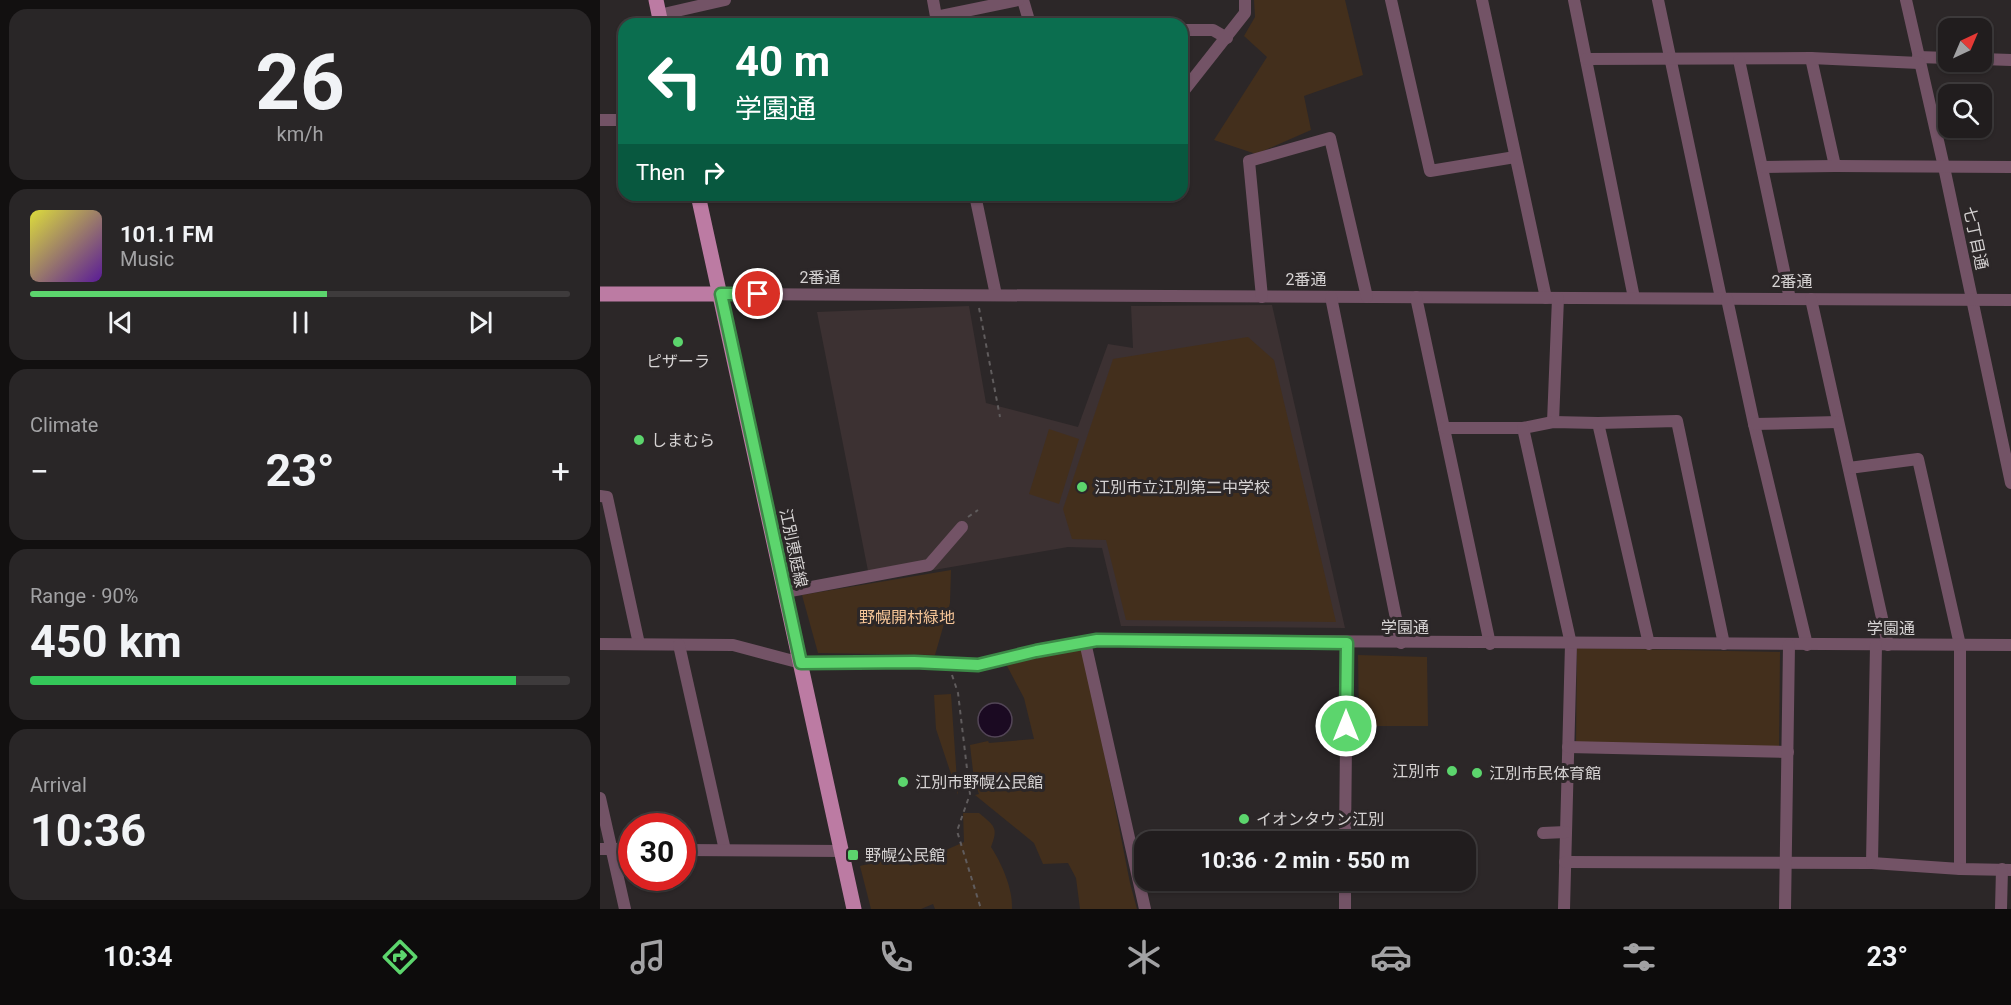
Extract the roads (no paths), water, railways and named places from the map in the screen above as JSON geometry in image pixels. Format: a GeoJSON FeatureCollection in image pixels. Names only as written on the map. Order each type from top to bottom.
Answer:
{"type":"FeatureCollection","features":[{"type":"Feature","properties":{"kind":"main road","name":"江別恵庭線"},"geometry":{"type":"LineString","coordinates":[[699,201],[854,909]]}},
{"type":"Feature","properties":{"kind":"main road","name":"2番通"},"geometry":{"type":"LineString","coordinates":[[600,294],[721,294]]}},
{"type":"Feature","properties":{"kind":"street"},"geometry":{"type":"LineString","coordinates":[[659,13],[725,0]]}},
{"type":"Feature","properties":{"kind":"street"},"geometry":{"type":"LineString","coordinates":[[933,0],[937,18]]}},
{"type":"Feature","properties":{"kind":"street"},"geometry":{"type":"LineString","coordinates":[[945,18],[1018,0]]}},
{"type":"Feature","properties":{"kind":"street"},"geometry":{"type":"LineString","coordinates":[[1023,0],[1028,18]]}},
{"type":"Feature","properties":{"kind":"street"},"geometry":{"type":"LineString","coordinates":[[1188,86],[1245,13],[1245,0]]}},
{"type":"Feature","properties":{"kind":"street"},"geometry":{"type":"LineString","coordinates":[[1391,0],[1430,171],[1515,157]]}},
{"type":"Feature","properties":{"kind":"street"},"geometry":{"type":"LineString","coordinates":[[1482,0],[1515,157],[1552,298],[1553,422]]}},
{"type":"Feature","properties":{"kind":"street"},"geometry":{"type":"LineString","coordinates":[[1574,0],[1634,298]]}},
{"type":"Feature","properties":{"kind":"street"},"geometry":{"type":"LineString","coordinates":[[1658,0],[1724,298],[1807,645]]}},
{"type":"Feature","properties":{"kind":"street","name":"七丁目通"},"geometry":{"type":"LineString","coordinates":[[1905,0],[1944,167],[2011,483]]}},
{"type":"Feature","properties":{"kind":"street"},"geometry":{"type":"LineString","coordinates":[[1188,30],[1213,30],[1227,38]]}},
{"type":"Feature","properties":{"kind":"street"},"geometry":{"type":"LineString","coordinates":[[1811,58],[1834,166]]}},
{"type":"Feature","properties":{"kind":"street"},"geometry":{"type":"LineString","coordinates":[[1586,59],[1938,59]]}},
{"type":"Feature","properties":{"kind":"street"},"geometry":{"type":"LineString","coordinates":[[1992,59],[2011,60]]}},
{"type":"Feature","properties":{"kind":"street"},"geometry":{"type":"LineString","coordinates":[[1739,60],[1790,299]]}},
{"type":"Feature","properties":{"kind":"street"},"geometry":{"type":"LineString","coordinates":[[600,120],[618,120]]}},
{"type":"Feature","properties":{"kind":"street"},"geometry":{"type":"LineString","coordinates":[[1262,297],[1249,161],[1330,138],[1367,297]]}},
{"type":"Feature","properties":{"kind":"street"},"geometry":{"type":"LineString","coordinates":[[1763,167],[2011,167]]}},
{"type":"Feature","properties":{"kind":"street"},"geometry":{"type":"LineString","coordinates":[[976,201],[996,295]]}},
{"type":"Feature","properties":{"kind":"street","name":"2番通"},"geometry":{"type":"LineString","coordinates":[[721,294],[2011,300]]}},
{"type":"Feature","properties":{"kind":"street"},"geometry":{"type":"LineString","coordinates":[[1331,297],[1401,643]]}},
{"type":"Feature","properties":{"kind":"street"},"geometry":{"type":"LineString","coordinates":[[1416,297],[1490,644]]}},
{"type":"Feature","properties":{"kind":"street"},"geometry":{"type":"LineString","coordinates":[[1811,299],[1849,468],[1882,645],[1872,863]]}},
{"type":"Feature","properties":{"kind":"street"},"geometry":{"type":"LineString","coordinates":[[1444,428],[1523,428],[1553,422],[1677,421],[1724,644]]}},
{"type":"Feature","properties":{"kind":"street"},"geometry":{"type":"LineString","coordinates":[[1754,424],[1838,422]]}},
{"type":"Feature","properties":{"kind":"street"},"geometry":{"type":"LineString","coordinates":[[1598,423],[1649,644]]}},
{"type":"Feature","properties":{"kind":"street"},"geometry":{"type":"LineString","coordinates":[[1523,428],[1571,644],[1564,909]]}},
{"type":"Feature","properties":{"kind":"street"},"geometry":{"type":"LineString","coordinates":[[1849,468],[1918,459],[1960,645],[1960,869]]}},
{"type":"Feature","properties":{"kind":"street"},"geometry":{"type":"LineString","coordinates":[[600,496],[607,496],[639,644]]}},
{"type":"Feature","properties":{"kind":"street"},"geometry":{"type":"LineString","coordinates":[[785,592],[929,565],[962,527]]}},
{"type":"Feature","properties":{"kind":"street","name":"学園通"},"geometry":{"type":"LineString","coordinates":[[600,644],[733,645],[801,663],[914,662],[978,665],[1097,640],[1490,644],[2011,645]]}},
{"type":"Feature","properties":{"kind":"street"},"geometry":{"type":"LineString","coordinates":[[1085,642],[1145,909]]}},
{"type":"Feature","properties":{"kind":"street"},"geometry":{"type":"LineString","coordinates":[[1345,831],[1347,643]]}},
{"type":"Feature","properties":{"kind":"street"},"geometry":{"type":"LineString","coordinates":[[680,645],[725,850]]}},
{"type":"Feature","properties":{"kind":"street"},"geometry":{"type":"LineString","coordinates":[[1785,909],[1790,645]]}},
{"type":"Feature","properties":{"kind":"street"},"geometry":{"type":"LineString","coordinates":[[1568,747],[1788,752]]}},
{"type":"Feature","properties":{"kind":"street"},"geometry":{"type":"LineString","coordinates":[[600,798],[605,849],[625,909]]}},
{"type":"Feature","properties":{"kind":"street"},"geometry":{"type":"LineString","coordinates":[[1543,832],[1566,832]]}},
{"type":"Feature","properties":{"kind":"street"},"geometry":{"type":"LineString","coordinates":[[696,849],[842,851]]}},
{"type":"Feature","properties":{"kind":"street"},"geometry":{"type":"LineString","coordinates":[[1565,862],[1872,863],[1960,869],[2006,869],[2001,909]]}},
{"type":"Feature","properties":{"kind":"street"},"geometry":{"type":"LineString","coordinates":[[1345,891],[1345,909]]}},
{"type":"Feature","properties":{"kind":"place","name":"ピザーラ"},"geometry":{"type":"Point","coordinates":[678,342]}},
{"type":"Feature","properties":{"kind":"place","name":"しまむら"},"geometry":{"type":"Point","coordinates":[639,440]}},
{"type":"Feature","properties":{"kind":"place","name":"江別市立江別第二中学校"},"geometry":{"type":"Point","coordinates":[1082,487]}},
{"type":"Feature","properties":{"kind":"place","name":"江別市"},"geometry":{"type":"Point","coordinates":[1452,771]}},
{"type":"Feature","properties":{"kind":"place","name":"江別市民体育館"},"geometry":{"type":"Point","coordinates":[1477,773]}},
{"type":"Feature","properties":{"kind":"place","name":"江別市野幌公民館"},"geometry":{"type":"Point","coordinates":[903,782]}},
{"type":"Feature","properties":{"kind":"place","name":"イオンタウン江別"},"geometry":{"type":"Point","coordinates":[1244,819]}},
{"type":"Feature","properties":{"kind":"place","name":"野幌公民館"},"geometry":{"type":"Point","coordinates":[853,855]}},
{"type":"Feature","properties":{"kind":"park label","name":"野幌開村緑地"},"geometry":{"type":"Point","coordinates":[907,617]}}]}
